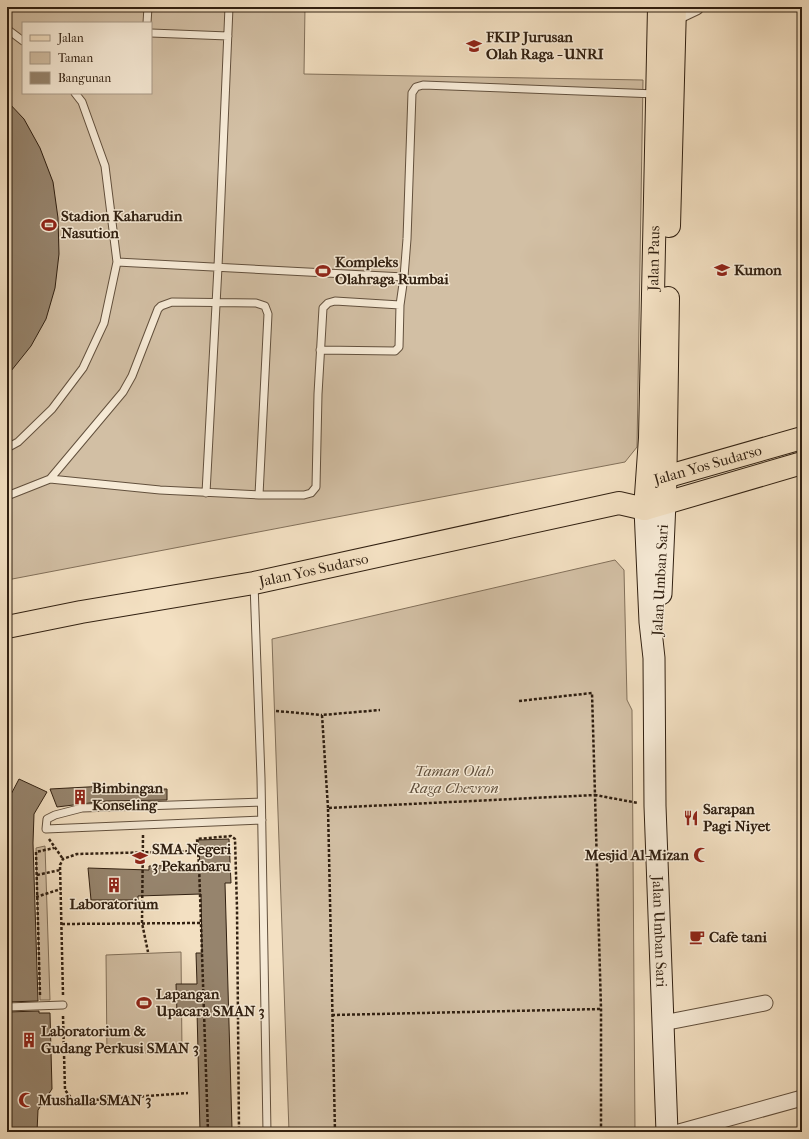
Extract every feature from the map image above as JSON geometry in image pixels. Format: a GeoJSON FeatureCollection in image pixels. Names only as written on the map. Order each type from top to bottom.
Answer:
{"type":"FeatureCollection","features":[{"type":"Feature","properties":{"kind":"main road","name":"Jalan Paus"},"geometry":{"type":"LineString","coordinates":[[655,480],[650,438],[657,94],[670,10]]}},
{"type":"Feature","properties":{"kind":"main road","name":"Jalan Paus"},"geometry":{"type":"LineString","coordinates":[[655,506],[670,10]]}},
{"type":"Feature","properties":{"kind":"main road","name":"Jalan Yos Sudarso"},"geometry":{"type":"LineString","coordinates":[[619,504],[655,480],[802,438]]}},
{"type":"Feature","properties":{"kind":"main road","name":"Jalan Yos Sudarso"},"geometry":{"type":"LineString","coordinates":[[7,627],[81,612],[254,583],[619,504],[655,506],[802,463]]}},
{"type":"Feature","properties":{"kind":"main road","name":"Jalan Umban Sari"},"geometry":{"type":"LineString","coordinates":[[655,506],[660,623],[654,658],[655,806],[667,1132]]}},
{"type":"Feature","properties":{"kind":"street"},"geometry":{"type":"LineString","coordinates":[[670,10],[696,7]]}},
{"type":"Feature","properties":{"kind":"street"},"geometry":{"type":"LineString","coordinates":[[663,1023],[765,1003]]}},
{"type":"Feature","properties":{"kind":"street"},"geometry":{"type":"LineString","coordinates":[[679,1132],[802,1098]]}},
{"type":"Feature","properties":{"kind":"lane"},"geometry":{"type":"LineString","coordinates":[[147,22],[148,7]]}},
{"type":"Feature","properties":{"kind":"lane"},"geometry":{"type":"LineString","coordinates":[[206,493],[218,267],[229,7]]}},
{"type":"Feature","properties":{"kind":"lane"},"geometry":{"type":"LineString","coordinates":[[7,29],[22,40]]}},
{"type":"Feature","properties":{"kind":"lane"},"geometry":{"type":"LineString","coordinates":[[152,33],[228,36]]}},
{"type":"Feature","properties":{"kind":"lane"},"geometry":{"type":"LineString","coordinates":[[320,350],[395,351],[398,347],[400,305],[407,239],[412,93],[414,89],[423,85],[657,94]]}},
{"type":"Feature","properties":{"kind":"lane"},"geometry":{"type":"LineString","coordinates":[[7,448],[18,442],[52,409],[83,368],[104,323],[117,262],[105,166],[82,102],[76,94]]}},
{"type":"Feature","properties":{"kind":"lane"},"geometry":{"type":"LineString","coordinates":[[117,262],[404,277]]}},
{"type":"Feature","properties":{"kind":"lane"},"geometry":{"type":"LineString","coordinates":[[7,496],[50,479],[206,493],[304,495],[311,493],[316,487],[321,313],[323,308],[328,303],[335,301],[400,305]]}},
{"type":"Feature","properties":{"kind":"lane"},"geometry":{"type":"LineString","coordinates":[[50,479],[123,392],[132,376],[161,306],[172,302],[256,303],[265,306],[268,314],[259,495]]}},
{"type":"Feature","properties":{"kind":"lane"},"geometry":{"type":"LineString","coordinates":[[254,583],[262,820],[267,1132]]}},
{"type":"Feature","properties":{"kind":"lane"},"geometry":{"type":"LineString","coordinates":[[261,802],[151,804],[82,808],[55,815],[47,819],[46,829],[262,820]]}},
{"type":"Feature","properties":{"kind":"lane"},"geometry":{"type":"LineString","coordinates":[[7,1008],[63,1005]]}},
{"type":"Feature","properties":{"kind":"path"},"geometry":{"type":"LineString","coordinates":[[519,701],[592,693],[601,1009],[601,1132]]}},
{"type":"Feature","properties":{"kind":"path"},"geometry":{"type":"LineString","coordinates":[[276,711],[322,716],[380,710]]}},
{"type":"Feature","properties":{"kind":"path"},"geometry":{"type":"LineString","coordinates":[[322,716],[328,808],[335,1132]]}},
{"type":"Feature","properties":{"kind":"path"},"geometry":{"type":"LineString","coordinates":[[328,808],[595,795],[655,806]]}},
{"type":"Feature","properties":{"kind":"path"},"geometry":{"type":"LineString","coordinates":[[143,826],[142,923],[148,952]]}},
{"type":"Feature","properties":{"kind":"path"},"geometry":{"type":"LineString","coordinates":[[46,829],[48,838],[63,859]]}},
{"type":"Feature","properties":{"kind":"path"},"geometry":{"type":"LineString","coordinates":[[150,1132],[208,1130],[197,838],[231,836],[235,839],[237,908],[239,1132],[232,1132]]}},
{"type":"Feature","properties":{"kind":"path"},"geometry":{"type":"LineString","coordinates":[[40,1006],[36,852],[54,848]]}},
{"type":"Feature","properties":{"kind":"path"},"geometry":{"type":"LineString","coordinates":[[188,1093],[79,1100],[72,1099],[65,1090],[60,865],[63,859],[77,854],[198,851]]}},
{"type":"Feature","properties":{"kind":"path"},"geometry":{"type":"LineString","coordinates":[[36,875],[60,870]]}},
{"type":"Feature","properties":{"kind":"path"},"geometry":{"type":"LineString","coordinates":[[36,897],[61,889]]}},
{"type":"Feature","properties":{"kind":"path"},"geometry":{"type":"LineString","coordinates":[[62,924],[200,923]]}},
{"type":"Feature","properties":{"kind":"path"},"geometry":{"type":"LineString","coordinates":[[332,1015],[601,1009]]}},
{"type":"Feature","properties":{"kind":"green space","name":"Kompleks Olahraga Rumbai"},"geometry":{"type":"Polygon","coordinates":[[[7,7],[305,7],[304,74],[643,80],[637,447],[625,462],[7,580],[7,7]]]}},
{"type":"Feature","properties":{"kind":"green space","name":"Taman Olah Raga Chevron"},"geometry":{"type":"Polygon","coordinates":[[[615,560],[624,570],[627,700],[632,710],[635,1132],[289,1132],[272,639],[615,560]]]}},
{"type":"Feature","properties":{"kind":"green space"},"geometry":{"type":"Polygon","coordinates":[[[45,846],[50,1000],[40,1000],[36,848],[45,846]]]}},
{"type":"Feature","properties":{"kind":"green space","name":"Lapangan Upacara SMAN 3"},"geometry":{"type":"Polygon","coordinates":[[[181,952],[182,1052],[107,1054],[106,955],[181,952]]]}},
{"type":"Feature","properties":{"kind":"building"},"geometry":{"type":"Polygon","coordinates":[[[7,101],[24,119],[40,148],[53,182],[58,218],[59,254],[55,288],[46,319],[31,346],[7,376],[7,268],[9,256],[9,224],[7,214],[7,101]]]}},
{"type":"Feature","properties":{"kind":"building"},"geometry":{"type":"Polygon","coordinates":[[[19,779],[47,792],[34,814],[33,843],[38,1001],[7,1002],[7,802],[19,779]]]}},
{"type":"Feature","properties":{"kind":"building"},"geometry":{"type":"Polygon","coordinates":[[[106,786],[106,789],[167,789],[167,800],[106,801],[57,807],[50,789],[106,786]]]}},
{"type":"Feature","properties":{"kind":"building"},"geometry":{"type":"Polygon","coordinates":[[[229,839],[231,883],[225,883],[232,1129],[200,1131],[197,1011],[177,1013],[176,984],[197,984],[196,953],[202,953],[201,894],[138,896],[138,900],[91,900],[88,868],[149,870],[149,866],[200,865],[198,840],[229,839]]]}},
{"type":"Feature","properties":{"kind":"building"},"geometry":{"type":"Polygon","coordinates":[[[39,1011],[39,1013],[50,1013],[52,1089],[38,1110],[37,1132],[7,1132],[7,1012],[39,1011]]]}},
{"type":"Feature","properties":{"kind":"place","name":"FKIP Jurusan Olah Raga - UNRI"},"geometry":{"type":"Point","coordinates":[474,46]}},
{"type":"Feature","properties":{"kind":"place","name":"Stadion Kaharudin Nasution"},"geometry":{"type":"Point","coordinates":[49,225]}},
{"type":"Feature","properties":{"kind":"place","name":"Kumon"},"geometry":{"type":"Point","coordinates":[722,270]}},
{"type":"Feature","properties":{"kind":"place","name":"Kompleks Olahraga Rumbai"},"geometry":{"type":"Point","coordinates":[323,271]}},
{"type":"Feature","properties":{"kind":"place","name":"Bimbingan Konseling"},"geometry":{"type":"Point","coordinates":[80,797]}},
{"type":"Feature","properties":{"kind":"place","name":"Sarapan Pagi Niyet"},"geometry":{"type":"Point","coordinates":[691,818]}},
{"type":"Feature","properties":{"kind":"place","name":"Mesjid Al-Mizan"},"geometry":{"type":"Point","coordinates":[701,855]}},
{"type":"Feature","properties":{"kind":"place","name":"SMA Negeri 3 Pekanbaru"},"geometry":{"type":"Point","coordinates":[140,858]}},
{"type":"Feature","properties":{"kind":"place","name":"Laboratorium"},"geometry":{"type":"Point","coordinates":[114,885]}},
{"type":"Feature","properties":{"kind":"place","name":"Cafe tani"},"geometry":{"type":"Point","coordinates":[697,937]}},
{"type":"Feature","properties":{"kind":"place","name":"Lapangan Upacara SMAN 3"},"geometry":{"type":"Point","coordinates":[144,1003]}},
{"type":"Feature","properties":{"kind":"place","name":"Laboratorium & Gudang Perkusi SMAN 3"},"geometry":{"type":"Point","coordinates":[29,1040]}},
{"type":"Feature","properties":{"kind":"place","name":"Mushalla SMAN 3"},"geometry":{"type":"Point","coordinates":[26,1100]}}]}
